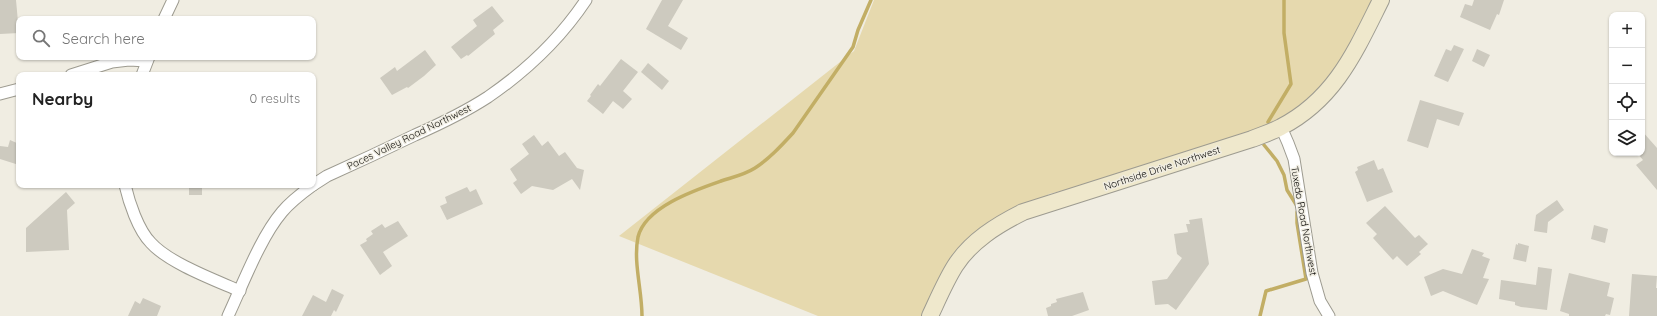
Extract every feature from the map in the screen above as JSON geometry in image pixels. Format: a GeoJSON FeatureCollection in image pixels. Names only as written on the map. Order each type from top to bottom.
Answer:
{"type":"FeatureCollection","features":[{"type":"Feature","properties":{"kind":"street"},"geometry":{"type":"LineString","coordinates":[[165,16],[173,0]]}},
{"type":"Feature","properties":{"kind":"street","name":"Paces Valley Road Northwest"},"geometry":{"type":"LineString","coordinates":[[316,183],[327,176],[449,119],[487,98],[512,80],[535,60],[557,38],[586,0]]}},
{"type":"Feature","properties":{"kind":"street","name":"Northside Drive Northwest"},"geometry":{"type":"LineString","coordinates":[[930,316],[956,265],[968,250],[1002,222],[1022,212],[1252,139],[1281,127],[1302,114],[1336,82],[1354,53],[1381,0]]}},
{"type":"Feature","properties":{"kind":"street"},"geometry":{"type":"LineString","coordinates":[[80,72],[112,62],[129,60]]}},
{"type":"Feature","properties":{"kind":"street"},"geometry":{"type":"LineString","coordinates":[[143,72],[148,60]]}},
{"type":"Feature","properties":{"kind":"street"},"geometry":{"type":"LineString","coordinates":[[0,94],[16,90]]}},
{"type":"Feature","properties":{"kind":"street","name":"Tuxedo Road Northwest"},"geometry":{"type":"LineString","coordinates":[[1281,127],[1294,159],[1312,273],[1320,301],[1327,316]]}},
{"type":"Feature","properties":{"kind":"street"},"geometry":{"type":"LineString","coordinates":[[126,188],[144,235],[154,246],[189,268],[240,291]]}},
{"type":"Feature","properties":{"kind":"street","name":"Paces Valley Road Northwest"},"geometry":{"type":"LineString","coordinates":[[228,316],[269,230],[283,211],[300,194],[309,188]]}},
{"type":"Feature","properties":{"kind":"shaded area"},"geometry":{"type":"Polygon","coordinates":[[[874,0],[1384,0],[1382,6],[1297,118],[1193,158],[1049,194],[958,268],[933,316],[818,316],[619,236],[854,51],[874,0]]]}},
{"type":"Feature","properties":{"kind":"building"},"geometry":{"type":"Polygon","coordinates":[[[0,0],[16,0],[17,16],[16,16],[16,33],[0,34],[0,0]]]}},
{"type":"Feature","properties":{"kind":"building"},"geometry":{"type":"Polygon","coordinates":[[[662,0],[683,0],[668,26],[688,38],[681,50],[646,29],[662,0]]]}},
{"type":"Feature","properties":{"kind":"building"},"geometry":{"type":"Polygon","coordinates":[[[1474,0],[1504,0],[1499,15],[1497,14],[1490,30],[1460,17],[1465,4],[1472,6],[1474,0]]]}},
{"type":"Feature","properties":{"kind":"building"},"geometry":{"type":"Polygon","coordinates":[[[492,6],[504,21],[493,30],[495,34],[468,56],[467,55],[461,59],[451,47],[477,26],[473,20],[492,6]]]}},
{"type":"Feature","properties":{"kind":"building"},"geometry":{"type":"Polygon","coordinates":[[[1454,45],[1464,49],[1448,82],[1434,76],[1446,49],[1451,51],[1454,45]]]}},
{"type":"Feature","properties":{"kind":"building"},"geometry":{"type":"Polygon","coordinates":[[[1477,49],[1490,55],[1484,67],[1472,61],[1477,49]]]}},
{"type":"Feature","properties":{"kind":"building"},"geometry":{"type":"Polygon","coordinates":[[[425,50],[436,65],[408,88],[407,87],[392,95],[380,78],[395,67],[397,71],[425,50]]]}},
{"type":"Feature","properties":{"kind":"building"},"geometry":{"type":"Polygon","coordinates":[[[621,59],[638,72],[623,91],[632,99],[623,109],[613,101],[603,114],[587,101],[598,84],[600,86],[621,59]]]}},
{"type":"Feature","properties":{"kind":"building"},"geometry":{"type":"Polygon","coordinates":[[[648,63],[669,81],[662,90],[641,72],[648,63]]]}},
{"type":"Feature","properties":{"kind":"building"},"geometry":{"type":"Polygon","coordinates":[[[1420,100],[1464,113],[1459,126],[1437,119],[1428,148],[1407,141],[1420,100]]]}},
{"type":"Feature","properties":{"kind":"building"},"geometry":{"type":"Polygon","coordinates":[[[1645,134],[1657,148],[1657,190],[1636,165],[1643,160],[1640,156],[1645,156],[1645,134]]]}},
{"type":"Feature","properties":{"kind":"building"},"geometry":{"type":"Polygon","coordinates":[[[534,135],[542,146],[548,141],[559,156],[565,152],[577,168],[584,170],[580,190],[572,179],[553,190],[532,186],[521,194],[513,183],[517,180],[510,169],[529,154],[522,144],[534,135]]]}},
{"type":"Feature","properties":{"kind":"building"},"geometry":{"type":"Polygon","coordinates":[[[10,140],[16,143],[16,164],[0,159],[0,146],[8,147],[10,140]]]}},
{"type":"Feature","properties":{"kind":"building"},"geometry":{"type":"Polygon","coordinates":[[[1374,160],[1378,170],[1383,168],[1393,192],[1367,202],[1355,172],[1358,170],[1357,167],[1374,160]]]}},
{"type":"Feature","properties":{"kind":"building"},"geometry":{"type":"Polygon","coordinates":[[[467,187],[470,192],[476,189],[483,204],[447,220],[440,206],[447,203],[445,197],[467,187]]]}},
{"type":"Feature","properties":{"kind":"building"},"geometry":{"type":"Polygon","coordinates":[[[189,188],[202,188],[202,195],[189,195],[189,188]]]}},
{"type":"Feature","properties":{"kind":"building"},"geometry":{"type":"Polygon","coordinates":[[[66,192],[75,203],[67,210],[69,250],[26,252],[26,228],[66,192]]]}},
{"type":"Feature","properties":{"kind":"building"},"geometry":{"type":"Polygon","coordinates":[[[1557,200],[1564,210],[1548,222],[1547,233],[1534,231],[1536,215],[1557,200]]]}},
{"type":"Feature","properties":{"kind":"building"},"geometry":{"type":"Polygon","coordinates":[[[1385,206],[1415,238],[1419,235],[1428,244],[1419,252],[1421,254],[1407,266],[1397,256],[1393,260],[1373,238],[1377,234],[1366,223],[1385,206]]]}},
{"type":"Feature","properties":{"kind":"building"},"geometry":{"type":"Polygon","coordinates":[[[1202,218],[1209,264],[1176,310],[1168,304],[1155,305],[1152,281],[1167,279],[1182,258],[1177,254],[1174,234],[1188,232],[1186,224],[1190,224],[1189,220],[1202,218]]]}},
{"type":"Feature","properties":{"kind":"building"},"geometry":{"type":"Polygon","coordinates":[[[398,221],[408,236],[383,252],[392,266],[380,275],[360,245],[367,241],[366,239],[373,234],[371,231],[382,224],[385,228],[398,221]]]}},
{"type":"Feature","properties":{"kind":"building"},"geometry":{"type":"Polygon","coordinates":[[[1594,225],[1608,229],[1605,243],[1591,239],[1594,225]]]}},
{"type":"Feature","properties":{"kind":"building"},"geometry":{"type":"Polygon","coordinates":[[[1518,243],[1529,246],[1526,262],[1513,259],[1516,244],[1518,245],[1518,243]]]}},
{"type":"Feature","properties":{"kind":"building"},"geometry":{"type":"Polygon","coordinates":[[[1472,249],[1484,253],[1482,256],[1490,259],[1483,278],[1489,279],[1477,305],[1443,291],[1431,296],[1424,277],[1443,269],[1462,274],[1472,249]]]}},
{"type":"Feature","properties":{"kind":"building"},"geometry":{"type":"Polygon","coordinates":[[[1538,267],[1552,269],[1547,310],[1521,307],[1515,305],[1515,302],[1499,299],[1501,280],[1536,285],[1538,267]]]}},
{"type":"Feature","properties":{"kind":"building"},"geometry":{"type":"Polygon","coordinates":[[[1569,273],[1610,283],[1607,296],[1614,298],[1610,315],[1569,316],[1569,314],[1560,311],[1569,273]]]}},
{"type":"Feature","properties":{"kind":"building"},"geometry":{"type":"Polygon","coordinates":[[[1632,274],[1657,276],[1657,316],[1629,316],[1632,274]]]}},
{"type":"Feature","properties":{"kind":"building"},"geometry":{"type":"Polygon","coordinates":[[[332,289],[344,295],[336,312],[334,310],[331,316],[302,316],[313,295],[326,302],[332,289]]]}},
{"type":"Feature","properties":{"kind":"building"},"geometry":{"type":"Polygon","coordinates":[[[1083,292],[1089,310],[1072,316],[1048,316],[1046,308],[1057,302],[1056,299],[1083,292]]]}},
{"type":"Feature","properties":{"kind":"building"},"geometry":{"type":"Polygon","coordinates":[[[143,298],[161,306],[157,316],[128,316],[135,301],[140,304],[143,298]]]}},
{"type":"Feature","properties":{"kind":"waterway"},"geometry":{"type":"LineString","coordinates":[[642,316],[637,266],[637,247],[638,237],[643,226],[660,208],[672,201],[698,189],[743,174],[765,161],[793,133],[853,47],[858,30],[871,0]]}},
{"type":"Feature","properties":{"kind":"waterway"},"geometry":{"type":"LineString","coordinates":[[1268,122],[1291,84],[1284,33],[1284,0]]}},
{"type":"Feature","properties":{"kind":"waterway"},"geometry":{"type":"LineString","coordinates":[[1264,145],[1277,161],[1284,175],[1287,190],[1297,206]]}},
{"type":"Feature","properties":{"kind":"waterway"},"geometry":{"type":"LineString","coordinates":[[1260,316],[1266,291],[1306,279],[1297,223],[1297,212]]}}]}
